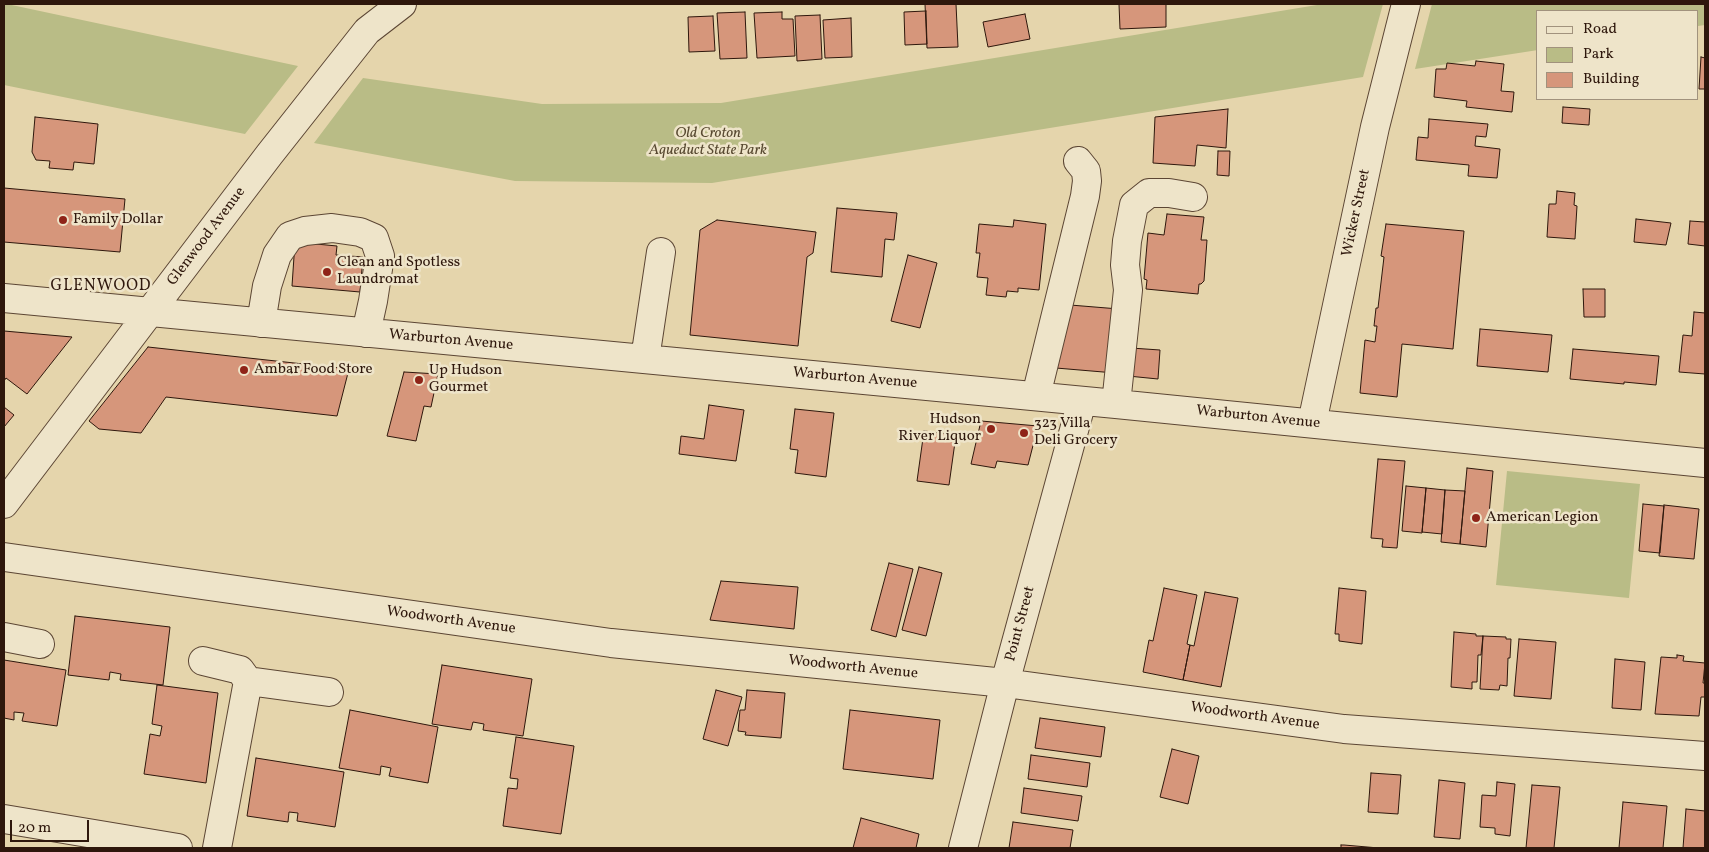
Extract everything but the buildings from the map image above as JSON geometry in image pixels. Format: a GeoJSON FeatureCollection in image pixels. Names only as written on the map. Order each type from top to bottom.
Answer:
{"type":"FeatureCollection","features":[{"type":"Feature","properties":{"kind":"street","name":"Glenwood Avenue"},"geometry":{"type":"LineString","coordinates":[[4,504],[269,155],[367,32],[402,4]]}},
{"type":"Feature","properties":{"kind":"street","name":"Wicker Street"},"geometry":{"type":"LineString","coordinates":[[1312,423],[1376,127],[1406,4]]}},
{"type":"Feature","properties":{"kind":"street"},"geometry":{"type":"LineString","coordinates":[[1036,396],[1085,196],[1086,172],[1078,161]]}},
{"type":"Feature","properties":{"kind":"street"},"geometry":{"type":"LineString","coordinates":[[1116,404],[1128,290],[1125,265],[1127,241],[1134,204],[1149,194],[1193,196]]}},
{"type":"Feature","properties":{"kind":"street"},"geometry":{"type":"LineString","coordinates":[[261,323],[267,286],[278,255],[290,236],[305,231],[332,228],[360,232],[374,238],[380,256],[366,333]]}},
{"type":"Feature","properties":{"kind":"street"},"geometry":{"type":"LineString","coordinates":[[645,359],[661,252]]}},
{"type":"Feature","properties":{"kind":"street","name":"Warburton Avenue"},"geometry":{"type":"LineString","coordinates":[[4,298],[1036,396],[1705,463]]}},
{"type":"Feature","properties":{"kind":"street","name":"Point Street"},"geometry":{"type":"LineString","coordinates":[[963,848],[1005,683],[1082,401]]}},
{"type":"Feature","properties":{"kind":"street","name":"Woodworth Avenue"},"geometry":{"type":"LineString","coordinates":[[4,557],[611,643],[1005,683],[1344,728],[1705,756]]}},
{"type":"Feature","properties":{"kind":"street"},"geometry":{"type":"LineString","coordinates":[[4,637],[40,644]]}},
{"type":"Feature","properties":{"kind":"street"},"geometry":{"type":"LineString","coordinates":[[203,661],[240,670],[248,681],[218,848]]}},
{"type":"Feature","properties":{"kind":"street"},"geometry":{"type":"LineString","coordinates":[[248,681],[329,692]]}},
{"type":"Feature","properties":{"kind":"street"},"geometry":{"type":"LineString","coordinates":[[4,819],[178,848]]}},
{"type":"Feature","properties":{"kind":"green space"},"geometry":{"type":"Polygon","coordinates":[[[4,4],[298,66],[245,134],[4,85],[4,4]]]}},
{"type":"Feature","properties":{"kind":"green space","name":"Old Croton Aqueduct State Park"},"geometry":{"type":"Polygon","coordinates":[[[1323,4],[1383,4],[1363,77],[712,183],[515,181],[314,143],[363,78],[542,104],[721,103],[1323,4]]]}},
{"type":"Feature","properties":{"kind":"green space"},"geometry":{"type":"Polygon","coordinates":[[[1432,4],[1705,4],[1705,25],[1699,26],[1699,10],[1536,10],[1536,50],[1415,69],[1432,4]]]}},
{"type":"Feature","properties":{"kind":"green space"},"geometry":{"type":"Polygon","coordinates":[[[1507,471],[1640,484],[1629,598],[1496,585],[1507,471]]]}},
{"type":"Feature","properties":{"kind":"place","name":"Family Dollar"},"geometry":{"type":"Point","coordinates":[63,220]}},
{"type":"Feature","properties":{"kind":"place","name":"Clean and Spotless Laundromat"},"geometry":{"type":"Point","coordinates":[327,272]}},
{"type":"Feature","properties":{"kind":"place","name":"Ambar Food Store"},"geometry":{"type":"Point","coordinates":[244,370]}},
{"type":"Feature","properties":{"kind":"place","name":"Up Hudson Gourmet"},"geometry":{"type":"Point","coordinates":[419,380]}},
{"type":"Feature","properties":{"kind":"place","name":"Hudson River Liquor"},"geometry":{"type":"Point","coordinates":[991,429]}},
{"type":"Feature","properties":{"kind":"place","name":"323 Villa Deli Grocery"},"geometry":{"type":"Point","coordinates":[1024,433]}},
{"type":"Feature","properties":{"kind":"place","name":"American Legion"},"geometry":{"type":"Point","coordinates":[1476,518]}},
{"type":"Feature","properties":{"kind":"district","name":"GLENWOOD"},"geometry":{"type":"Point","coordinates":[101,287]}}]}
